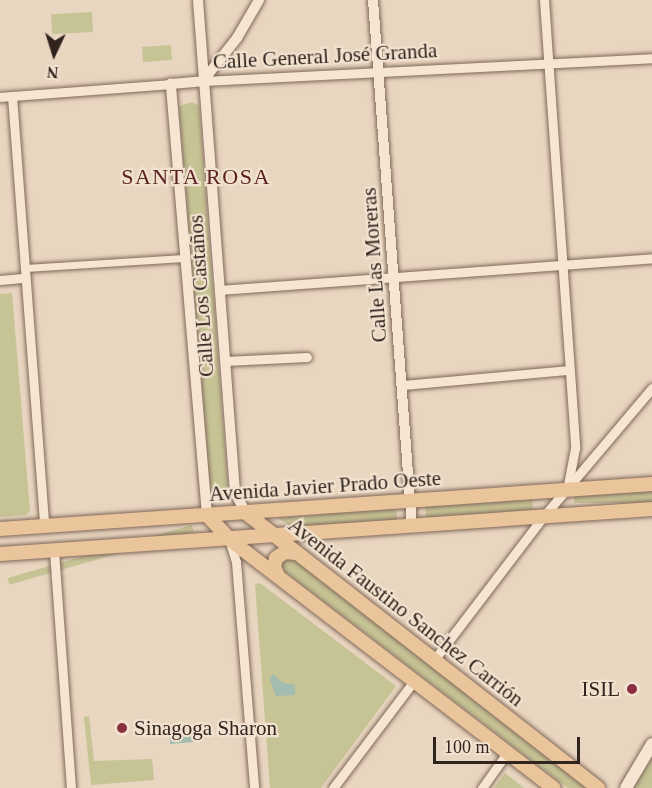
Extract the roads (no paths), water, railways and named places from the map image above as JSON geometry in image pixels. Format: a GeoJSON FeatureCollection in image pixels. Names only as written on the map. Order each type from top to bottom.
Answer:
{"type":"FeatureCollection","features":[{"type":"Feature","properties":{"kind":"main road","name":"Avenida Javier Prado Oeste"},"geometry":{"type":"LineString","coordinates":[[0,530],[652,484]]}},
{"type":"Feature","properties":{"kind":"main road"},"geometry":{"type":"LineString","coordinates":[[0,554],[276,537],[652,509]]}},
{"type":"Feature","properties":{"kind":"main road","name":"Avenida Faustino Sanchez Carrión"},"geometry":{"type":"LineString","coordinates":[[246,513],[598,788]]}},
{"type":"Feature","properties":{"kind":"main road"},"geometry":{"type":"LineString","coordinates":[[207,515],[230,539],[553,788]]}},
{"type":"Feature","properties":{"kind":"main road"},"geometry":{"type":"LineString","coordinates":[[278,576],[274,567],[276,558],[285,552],[296,553]]}},
{"type":"Feature","properties":{"kind":"main road"},"geometry":{"type":"LineString","coordinates":[[626,788],[652,744]]}},
{"type":"Feature","properties":{"kind":"street","name":"Calle Los Castaños"},"geometry":{"type":"LineString","coordinates":[[198,0],[235,493],[246,513]]}},
{"type":"Feature","properties":{"kind":"street"},"geometry":{"type":"LineString","coordinates":[[203,81],[237,38],[259,0]]}},
{"type":"Feature","properties":{"kind":"street","name":"Calle Las Moreras"},"geometry":{"type":"LineString","coordinates":[[373,0],[412,527]]}},
{"type":"Feature","properties":{"kind":"street"},"geometry":{"type":"LineString","coordinates":[[544,0],[575,448],[567,490]]}},
{"type":"Feature","properties":{"kind":"street","name":"Calle General José Granda"},"geometry":{"type":"LineString","coordinates":[[0,97],[203,81],[652,58]]}},
{"type":"Feature","properties":{"kind":"street","name":"Calle Los Castaños"},"geometry":{"type":"LineString","coordinates":[[171,84],[207,515]]}},
{"type":"Feature","properties":{"kind":"street"},"geometry":{"type":"LineString","coordinates":[[12,96],[44,526]]}},
{"type":"Feature","properties":{"kind":"street"},"geometry":{"type":"LineString","coordinates":[[0,280],[25,273],[184,258]]}},
{"type":"Feature","properties":{"kind":"street"},"geometry":{"type":"LineString","coordinates":[[220,290],[652,258]]}},
{"type":"Feature","properties":{"kind":"street"},"geometry":{"type":"LineString","coordinates":[[225,361],[307,357]]}},
{"type":"Feature","properties":{"kind":"street"},"geometry":{"type":"LineString","coordinates":[[403,385],[569,370]]}},
{"type":"Feature","properties":{"kind":"street"},"geometry":{"type":"LineString","coordinates":[[434,660],[543,517],[652,388]]}},
{"type":"Feature","properties":{"kind":"street"},"geometry":{"type":"LineString","coordinates":[[230,539],[236,562],[254,788]]}},
{"type":"Feature","properties":{"kind":"street"},"geometry":{"type":"LineString","coordinates":[[54,551],[71,788]]}},
{"type":"Feature","properties":{"kind":"street"},"geometry":{"type":"LineString","coordinates":[[333,788],[414,681]]}},
{"type":"Feature","properties":{"kind":"street"},"geometry":{"type":"LineString","coordinates":[[482,788],[507,753]]}},
{"type":"Feature","properties":{"kind":"place","name":"ISIL"},"geometry":{"type":"Point","coordinates":[632,689]}},
{"type":"Feature","properties":{"kind":"place","name":"Sinagoga Sharon"},"geometry":{"type":"Point","coordinates":[122,728]}},
{"type":"Feature","properties":{"kind":"district","name":"SANTA ROSA"},"geometry":{"type":"Point","coordinates":[196,177]}}]}
